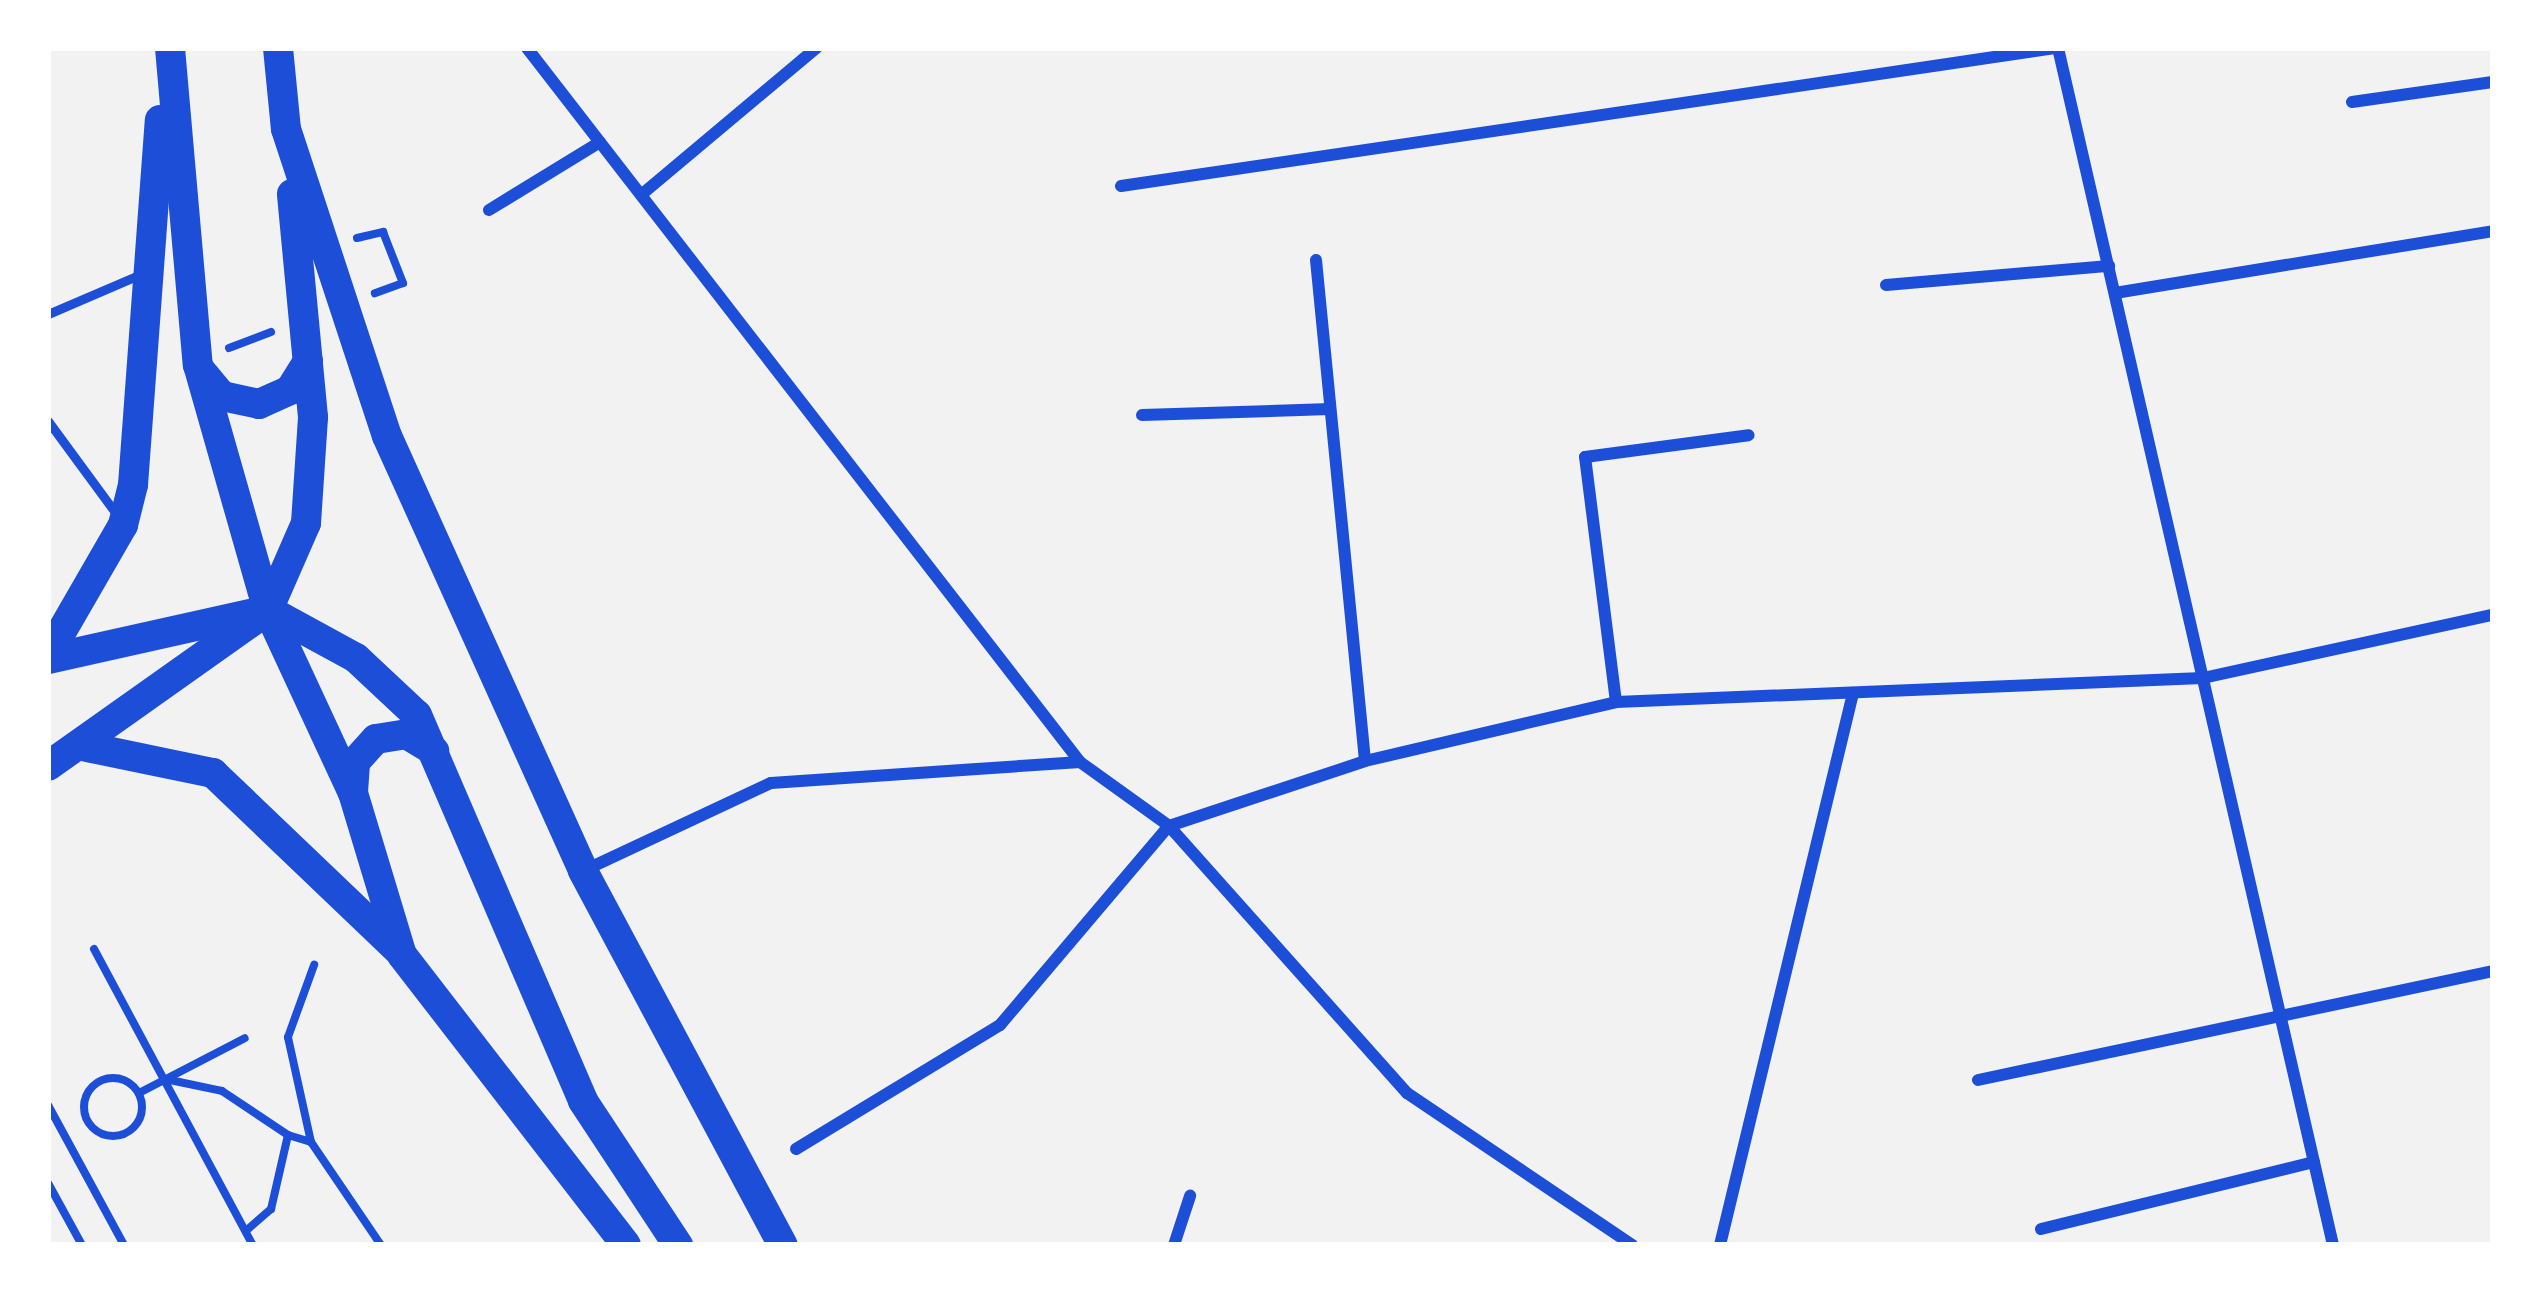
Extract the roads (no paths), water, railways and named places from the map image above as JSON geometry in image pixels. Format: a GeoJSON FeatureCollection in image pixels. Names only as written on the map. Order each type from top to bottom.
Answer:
{"type":"FeatureCollection","features":[{"type":"Feature","properties":{"kind":"main road"},"geometry":{"type":"LineString","coordinates":[[48,657],[123,524],[143,273],[169,48]]}},
{"type":"Feature","properties":{"kind":"main road"},"geometry":{"type":"LineString","coordinates":[[169,48],[202,361],[268,610],[353,793],[402,955]]}},
{"type":"Feature","properties":{"kind":"main road"},"geometry":{"type":"LineString","coordinates":[[48,766],[87,747],[268,610],[306,523],[308,362],[278,48]]}},
{"type":"Feature","properties":{"kind":"main road"},"geometry":{"type":"LineString","coordinates":[[286,129],[387,436],[584,871],[783,1245]]}},
{"type":"Feature","properties":{"kind":"main road"},"geometry":{"type":"LineString","coordinates":[[202,361],[222,396],[260,404],[290,390],[308,362]]}},
{"type":"Feature","properties":{"kind":"main road"},"geometry":{"type":"LineString","coordinates":[[48,657],[268,610],[356,658],[417,715],[583,1101],[678,1245]]}},
{"type":"Feature","properties":{"kind":"main road"},"geometry":{"type":"LineString","coordinates":[[353,793],[355,762],[376,739],[406,734],[434,751]]}},
{"type":"Feature","properties":{"kind":"main road"},"geometry":{"type":"LineString","coordinates":[[87,747],[213,773],[402,955],[626,1245]]}},
{"type":"Feature","properties":{"kind":"street"},"geometry":{"type":"LineString","coordinates":[[527,48],[1080,762],[1169,826],[1406,1093],[1632,1245]]}},
{"type":"Feature","properties":{"kind":"street"},"geometry":{"type":"LineString","coordinates":[[641,195],[815,48]]}},
{"type":"Feature","properties":{"kind":"street"},"geometry":{"type":"LineString","coordinates":[[1120,186],[2057,48],[2333,1245]]}},
{"type":"Feature","properties":{"kind":"street"},"geometry":{"type":"LineString","coordinates":[[2352,102],[2493,82]]}},
{"type":"Feature","properties":{"kind":"street"},"geometry":{"type":"LineString","coordinates":[[489,210],[600,142]]}},
{"type":"Feature","properties":{"kind":"street"},"geometry":{"type":"LineString","coordinates":[[2115,293],[2493,231]]}},
{"type":"Feature","properties":{"kind":"street"},"geometry":{"type":"LineString","coordinates":[[1316,260],[1364,761]]}},
{"type":"Feature","properties":{"kind":"street"},"geometry":{"type":"LineString","coordinates":[[1886,285],[2109,266]]}},
{"type":"Feature","properties":{"kind":"street"},"geometry":{"type":"LineString","coordinates":[[1142,416],[1330,409]]}},
{"type":"Feature","properties":{"kind":"street"},"geometry":{"type":"LineString","coordinates":[[1616,702],[1585,457],[1749,435]]}},
{"type":"Feature","properties":{"kind":"street"},"geometry":{"type":"LineString","coordinates":[[796,1149],[1000,1025],[1169,826],[1364,761],[1616,702],[2203,678],[2493,615]]}},
{"type":"Feature","properties":{"kind":"street"},"geometry":{"type":"LineString","coordinates":[[1720,1245],[1853,693]]}},
{"type":"Feature","properties":{"kind":"street"},"geometry":{"type":"LineString","coordinates":[[584,871],[771,783],[1080,762]]}},
{"type":"Feature","properties":{"kind":"street"},"geometry":{"type":"LineString","coordinates":[[1978,1080],[2281,1023],[2493,971]]}},
{"type":"Feature","properties":{"kind":"street"},"geometry":{"type":"LineString","coordinates":[[2041,1229],[2314,1162]]}},
{"type":"Feature","properties":{"kind":"street"},"geometry":{"type":"LineString","coordinates":[[1174,1245],[1190,1196]]}},
{"type":"Feature","properties":{"kind":"lane"},"geometry":{"type":"LineString","coordinates":[[48,314],[143,273]]}},
{"type":"Feature","properties":{"kind":"lane"},"geometry":{"type":"LineString","coordinates":[[48,421],[123,524]]}}]}
